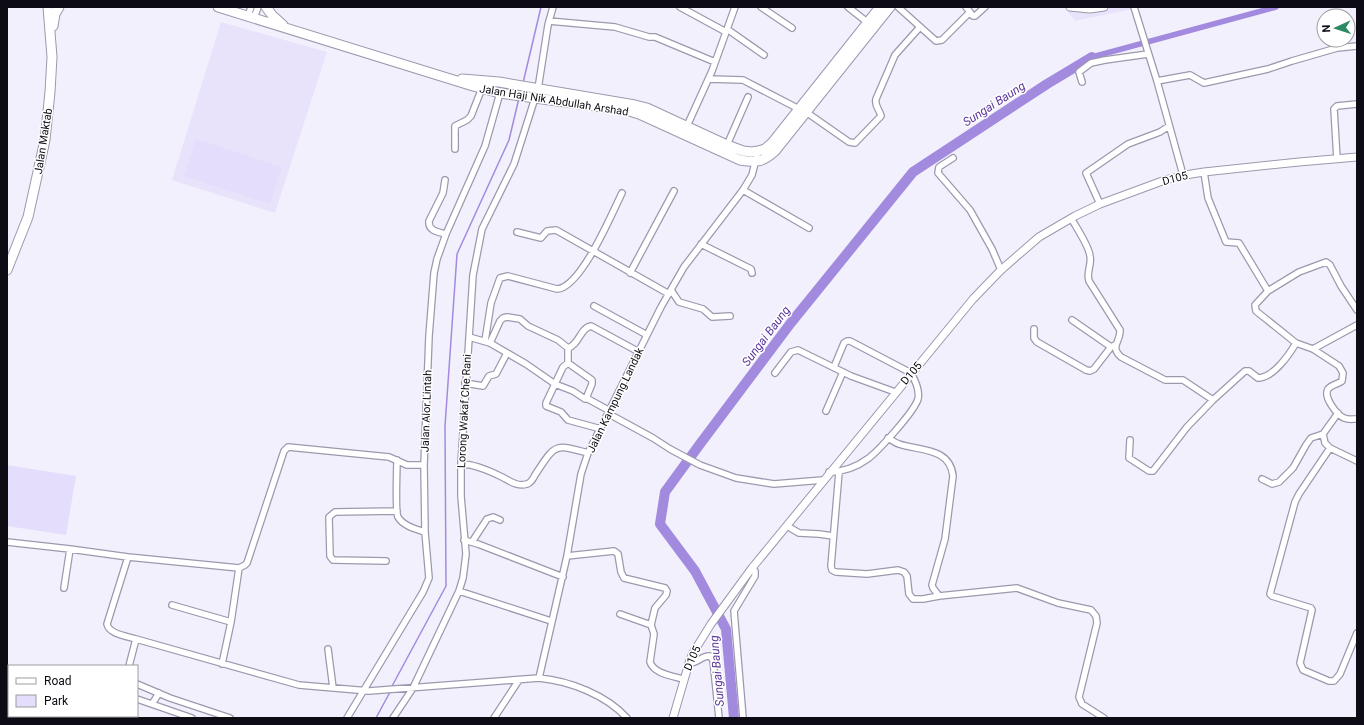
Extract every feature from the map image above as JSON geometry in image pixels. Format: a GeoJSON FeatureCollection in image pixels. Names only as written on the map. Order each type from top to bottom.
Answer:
{"type":"FeatureCollection","features":[{"type":"Feature","properties":{"kind":"main road","name":"Jalan Maktab"},"geometry":{"type":"LineString","coordinates":[[7,270],[28,217],[40,163],[48,113],[52,57],[48,7]]}},
{"type":"Feature","properties":{"kind":"main road"},"geometry":{"type":"LineString","coordinates":[[52,57],[54,21],[59,7]]}},
{"type":"Feature","properties":{"kind":"main road","name":"Jalan Haji Nik Abdullah Arshad"},"geometry":{"type":"LineString","coordinates":[[218,7],[292,29],[427,73],[482,88],[502,93],[626,110],[639,114],[740,160],[756,162]]}},
{"type":"Feature","properties":{"kind":"main road"},"geometry":{"type":"LineString","coordinates":[[266,7],[276,20],[292,29]]}},
{"type":"Feature","properties":{"kind":"main road"},"geometry":{"type":"LineString","coordinates":[[756,162],[766,159],[775,151],[867,22],[880,7]]}},
{"type":"Feature","properties":{"kind":"main road"},"geometry":{"type":"LineString","coordinates":[[758,151],[765,149],[772,143],[803,110],[890,7]]}},
{"type":"Feature","properties":{"kind":"main road","name":"Jalan Haji Nik Abdullah Arshad"},"geometry":{"type":"LineString","coordinates":[[448,78],[506,83],[635,105],[647,108],[743,151],[758,151]]}},
{"type":"Feature","properties":{"kind":"street"},"geometry":{"type":"LineString","coordinates":[[251,7],[252,17]]}},
{"type":"Feature","properties":{"kind":"street"},"geometry":{"type":"LineString","coordinates":[[252,17],[258,7]]}},
{"type":"Feature","properties":{"kind":"street"},"geometry":{"type":"LineString","coordinates":[[538,88],[549,21],[553,7]]}},
{"type":"Feature","properties":{"kind":"street"},"geometry":{"type":"LineString","coordinates":[[680,7],[727,30],[764,55]]}},
{"type":"Feature","properties":{"kind":"street"},"geometry":{"type":"LineString","coordinates":[[687,126],[709,78],[734,7]]}},
{"type":"Feature","properties":{"kind":"street"},"geometry":{"type":"LineString","coordinates":[[761,7],[792,28]]}},
{"type":"Feature","properties":{"kind":"street"},"geometry":{"type":"LineString","coordinates":[[848,7],[867,22]]}},
{"type":"Feature","properties":{"kind":"street"},"geometry":{"type":"LineString","coordinates":[[898,7],[936,40],[942,40],[968,9],[975,16],[985,7]]}},
{"type":"Feature","properties":{"kind":"street"},"geometry":{"type":"LineString","coordinates":[[1070,7],[1090,10],[1104,7]]}},
{"type":"Feature","properties":{"kind":"street"},"geometry":{"type":"LineString","coordinates":[[1134,7],[1157,81],[1183,175]]}},
{"type":"Feature","properties":{"kind":"street"},"geometry":{"type":"LineString","coordinates":[[549,21],[615,27],[649,37],[655,37],[715,62]]}},
{"type":"Feature","properties":{"kind":"street"},"geometry":{"type":"LineString","coordinates":[[709,78],[743,80],[803,110],[848,142],[855,143],[881,116],[876,106],[876,99],[895,55],[920,27]]}},
{"type":"Feature","properties":{"kind":"street"},"geometry":{"type":"LineString","coordinates":[[1157,81],[1190,75],[1204,83],[1268,69],[1337,48],[1357,46]]}},
{"type":"Feature","properties":{"kind":"street"},"geometry":{"type":"LineString","coordinates":[[1082,82],[1079,72],[1091,64],[1105,60],[1148,54]]}},
{"type":"Feature","properties":{"kind":"street"},"geometry":{"type":"LineString","coordinates":[[455,149],[455,126],[467,120],[471,116],[482,88]]}},
{"type":"Feature","properties":{"kind":"street","name":"Jalan Alor Lintah"},"geometry":{"type":"LineString","coordinates":[[347,718],[423,592],[429,578],[425,532],[424,465],[432,288],[437,259],[446,234],[485,146],[502,93]]}},
{"type":"Feature","properties":{"kind":"street"},"geometry":{"type":"LineString","coordinates":[[727,145],[748,97]]}},
{"type":"Feature","properties":{"kind":"street","name":"Lorong Wakaf Che Rani"},"geometry":{"type":"LineString","coordinates":[[393,718],[413,688],[460,591],[463,578],[466,554],[460,496],[461,464],[473,275],[482,229],[514,164],[535,98]]}},
{"type":"Feature","properties":{"kind":"street"},"geometry":{"type":"LineString","coordinates":[[1337,158],[1334,109],[1337,106],[1357,104]]}},
{"type":"Feature","properties":{"kind":"street"},"geometry":{"type":"LineString","coordinates":[[1100,204],[1086,173],[1128,144],[1160,132],[1170,126]]}},
{"type":"Feature","properties":{"kind":"street","name":"Jalan Kampung Landak"},"geometry":{"type":"LineString","coordinates":[[539,678],[551,621],[563,577],[581,474],[588,453],[647,335],[684,267],[743,190],[752,175],[758,151]]}},
{"type":"Feature","properties":{"kind":"street","name":"D105"},"geometry":{"type":"LineString","coordinates":[[673,718],[683,679],[693,652],[711,624],[752,568],[829,472],[973,299],[1001,270],[1039,238],[1071,218],[1100,204],[1165,180],[1183,175],[1357,157]]}},
{"type":"Feature","properties":{"kind":"street"},"geometry":{"type":"LineString","coordinates":[[953,158],[939,167],[938,173],[970,210],[992,249],[1001,270]]}},
{"type":"Feature","properties":{"kind":"street"},"geometry":{"type":"LineString","coordinates":[[1204,172],[1208,198],[1226,242],[1239,243],[1268,291]]}},
{"type":"Feature","properties":{"kind":"street"},"geometry":{"type":"LineString","coordinates":[[445,180],[443,193],[429,221],[429,225],[434,231],[446,234]]}},
{"type":"Feature","properties":{"kind":"street"},"geometry":{"type":"LineString","coordinates":[[743,190],[809,228]]}},
{"type":"Feature","properties":{"kind":"street"},"geometry":{"type":"LineString","coordinates":[[630,273],[674,192]]}},
{"type":"Feature","properties":{"kind":"street"},"geometry":{"type":"LineString","coordinates":[[488,342],[491,303],[501,278],[509,276],[560,289],[579,274],[593,252],[622,193]]}},
{"type":"Feature","properties":{"kind":"street"},"geometry":{"type":"LineString","coordinates":[[1034,329],[1034,338],[1037,342],[1090,371],[1094,369],[1121,335],[1120,330],[1089,281],[1088,275],[1091,261],[1090,252],[1071,218]]}},
{"type":"Feature","properties":{"kind":"street"},"geometry":{"type":"LineString","coordinates":[[517,232],[541,238],[547,231],[556,230],[630,273],[670,292],[679,302],[703,309],[712,317],[730,316]]}},
{"type":"Feature","properties":{"kind":"street"},"geometry":{"type":"LineString","coordinates":[[701,244],[750,269],[752,273]]}},
{"type":"Feature","properties":{"kind":"street"},"geometry":{"type":"LineString","coordinates":[[1357,310],[1341,286],[1330,265],[1326,262],[1299,272],[1268,291],[1255,305],[1256,311],[1296,343],[1313,349],[1340,366],[1343,372],[1341,382],[1329,388],[1327,391],[1329,401],[1338,413],[1346,419],[1357,419]]}},
{"type":"Feature","properties":{"kind":"street"},"geometry":{"type":"LineString","coordinates":[[594,306],[647,335]]}},
{"type":"Feature","properties":{"kind":"street"},"geometry":{"type":"LineString","coordinates":[[488,342],[500,321],[506,317],[520,319],[528,326],[558,340],[568,348]]}},
{"type":"Feature","properties":{"kind":"street"},"geometry":{"type":"LineString","coordinates":[[1072,320],[1113,346],[1121,357],[1166,380],[1183,380],[1213,400]]}},
{"type":"Feature","properties":{"kind":"street"},"geometry":{"type":"LineString","coordinates":[[1313,349],[1357,325]]}},
{"type":"Feature","properties":{"kind":"street"},"geometry":{"type":"LineString","coordinates":[[568,348],[571,347],[585,328],[591,326],[639,352]]}},
{"type":"Feature","properties":{"kind":"street"},"geometry":{"type":"LineString","coordinates":[[469,337],[488,342],[526,364],[555,384],[573,391],[585,399],[588,399],[671,450],[700,465],[736,478],[774,484],[823,480]]}},
{"type":"Feature","properties":{"kind":"street"},"geometry":{"type":"LineString","coordinates":[[829,472],[839,472],[869,458],[906,420],[918,399],[917,386],[912,372],[848,341],[843,345],[834,367]]}},
{"type":"Feature","properties":{"kind":"street"},"geometry":{"type":"LineString","coordinates":[[1130,440],[1129,458],[1149,471],[1153,471],[1187,427],[1213,400],[1245,371],[1249,371],[1258,378],[1266,376],[1286,359],[1296,343]]}},
{"type":"Feature","properties":{"kind":"street"},"geometry":{"type":"LineString","coordinates":[[568,348],[568,363]]}},
{"type":"Feature","properties":{"kind":"street"},"geometry":{"type":"LineString","coordinates":[[775,373],[791,352],[798,350],[843,372],[895,392]]}},
{"type":"Feature","properties":{"kind":"street"},"geometry":{"type":"LineString","coordinates":[[465,384],[483,386],[488,376],[495,375],[497,373],[507,353]]}},
{"type":"Feature","properties":{"kind":"street"},"geometry":{"type":"LineString","coordinates":[[568,363],[563,366],[546,403],[547,407],[561,412],[568,420],[601,429]]}},
{"type":"Feature","properties":{"kind":"street"},"geometry":{"type":"LineString","coordinates":[[568,363],[592,380],[587,396],[588,399]]}},
{"type":"Feature","properties":{"kind":"street"},"geometry":{"type":"LineString","coordinates":[[826,411],[843,372]]}},
{"type":"Feature","properties":{"kind":"street"},"geometry":{"type":"LineString","coordinates":[[1262,479],[1272,484],[1279,482],[1292,468],[1311,438],[1323,434],[1338,413]]}},
{"type":"Feature","properties":{"kind":"street"},"geometry":{"type":"LineString","coordinates":[[1323,434],[1326,443],[1330,448],[1357,461]]}},
{"type":"Feature","properties":{"kind":"street"},"geometry":{"type":"LineString","coordinates":[[888,438],[899,444],[937,454],[949,463],[952,470],[953,476],[944,539],[932,585],[939,596]]}},
{"type":"Feature","properties":{"kind":"street"},"geometry":{"type":"LineString","coordinates":[[7,542],[70,549],[128,558],[239,568],[247,563],[286,449],[291,447],[390,457],[407,465],[424,465]]}},
{"type":"Feature","properties":{"kind":"street"},"geometry":{"type":"LineString","coordinates":[[461,464],[469,464],[501,476],[513,484],[526,484],[531,482],[547,457],[557,448],[567,447],[588,453]]}},
{"type":"Feature","properties":{"kind":"street"},"geometry":{"type":"LineString","coordinates":[[1330,448],[1295,502],[1270,594],[1272,596],[1311,608],[1312,610],[1300,663],[1303,670],[1329,682],[1334,681],[1340,674],[1357,633]]}},
{"type":"Feature","properties":{"kind":"street"},"geometry":{"type":"LineString","coordinates":[[397,460],[397,511],[399,518],[411,527],[425,532]]}},
{"type":"Feature","properties":{"kind":"street"},"geometry":{"type":"LineString","coordinates":[[839,472],[831,566],[834,571],[867,574],[893,570],[902,571],[908,576],[909,594],[911,598],[923,599],[1016,588],[1058,603],[1090,610],[1096,616],[1097,623],[1080,697],[1082,704],[1104,718]]}},
{"type":"Feature","properties":{"kind":"street"},"geometry":{"type":"LineString","coordinates":[[386,561],[333,560],[330,556],[329,518],[336,512],[397,511]]}},
{"type":"Feature","properties":{"kind":"street"},"geometry":{"type":"LineString","coordinates":[[472,542],[487,519],[493,517],[500,520]]}},
{"type":"Feature","properties":{"kind":"street"},"geometry":{"type":"LineString","coordinates":[[787,526],[799,533],[833,536]]}},
{"type":"Feature","properties":{"kind":"street"},"geometry":{"type":"LineString","coordinates":[[464,540],[563,577]]}},
{"type":"Feature","properties":{"kind":"street"},"geometry":{"type":"LineString","coordinates":[[64,588],[70,549]]}},
{"type":"Feature","properties":{"kind":"street"},"geometry":{"type":"LineString","coordinates":[[567,556],[614,551],[618,554],[621,572],[624,578],[664,588],[667,591],[666,595],[655,608],[651,625],[654,634],[650,662],[651,666],[660,672],[683,679]]}},
{"type":"Feature","properties":{"kind":"street"},"geometry":{"type":"LineString","coordinates":[[128,558],[107,624],[109,630],[136,639],[292,684],[369,691],[539,678],[564,682],[609,701],[627,718]]}},
{"type":"Feature","properties":{"kind":"street"},"geometry":{"type":"LineString","coordinates":[[222,664],[231,622],[239,568]]}},
{"type":"Feature","properties":{"kind":"street"},"geometry":{"type":"LineString","coordinates":[[744,718],[734,611],[755,576],[755,571],[752,568]]}},
{"type":"Feature","properties":{"kind":"street"},"geometry":{"type":"LineString","coordinates":[[460,591],[551,621]]}},
{"type":"Feature","properties":{"kind":"street"},"geometry":{"type":"LineString","coordinates":[[172,605],[231,622]]}},
{"type":"Feature","properties":{"kind":"street"},"geometry":{"type":"LineString","coordinates":[[620,614],[651,625]]}},
{"type":"Feature","properties":{"kind":"street"},"geometry":{"type":"LineString","coordinates":[[129,665],[136,639]]}},
{"type":"Feature","properties":{"kind":"street"},"geometry":{"type":"LineString","coordinates":[[328,649],[333,688]]}},
{"type":"Feature","properties":{"kind":"street"},"geometry":{"type":"LineString","coordinates":[[688,663],[697,662],[705,656],[710,656],[713,660],[719,718]]}},
{"type":"Feature","properties":{"kind":"street"},"geometry":{"type":"LineString","coordinates":[[494,718],[519,680]]}},
{"type":"Feature","properties":{"kind":"street"},"geometry":{"type":"LineString","coordinates":[[138,684],[230,718]]}},
{"type":"Feature","properties":{"kind":"street"},"geometry":{"type":"LineString","coordinates":[[152,704],[159,693]]}},
{"type":"Feature","properties":{"kind":"street"},"geometry":{"type":"LineString","coordinates":[[138,699],[192,718]]}},
{"type":"Feature","properties":{"kind":"shaded area"},"geometry":{"type":"Polygon","coordinates":[[[1064,7],[1142,7],[1075,21],[1064,7]]]}},
{"type":"Feature","properties":{"kind":"shaded area"},"geometry":{"type":"Polygon","coordinates":[[[221,22],[327,52],[275,213],[172,180],[221,22]]]}},
{"type":"Feature","properties":{"kind":"green space"},"geometry":{"type":"Polygon","coordinates":[[[196,139],[282,167],[270,204],[184,176],[196,139]]]}},
{"type":"Feature","properties":{"kind":"green space"},"geometry":{"type":"Polygon","coordinates":[[[7,465],[76,476],[66,535],[7,526],[7,465]]]}},
{"type":"Feature","properties":{"kind":"waterway"},"geometry":{"type":"LineString","coordinates":[[523,83],[541,7]]}},
{"type":"Feature","properties":{"kind":"waterway"},"geometry":{"type":"LineString","coordinates":[[1092,57],[1276,7]]}},
{"type":"Feature","properties":{"kind":"waterway","name":"Sungai Baung"},"geometry":{"type":"LineString","coordinates":[[734,718],[726,629],[695,571],[660,524],[665,492],[790,324],[913,172],[1047,84],[1092,57]]}},
{"type":"Feature","properties":{"kind":"waterway"},"geometry":{"type":"LineString","coordinates":[[391,688],[446,586],[445,426],[457,254],[509,140],[519,98]]}},
{"type":"Feature","properties":{"kind":"waterway"},"geometry":{"type":"LineString","coordinates":[[376,718],[390,692]]}}]}
